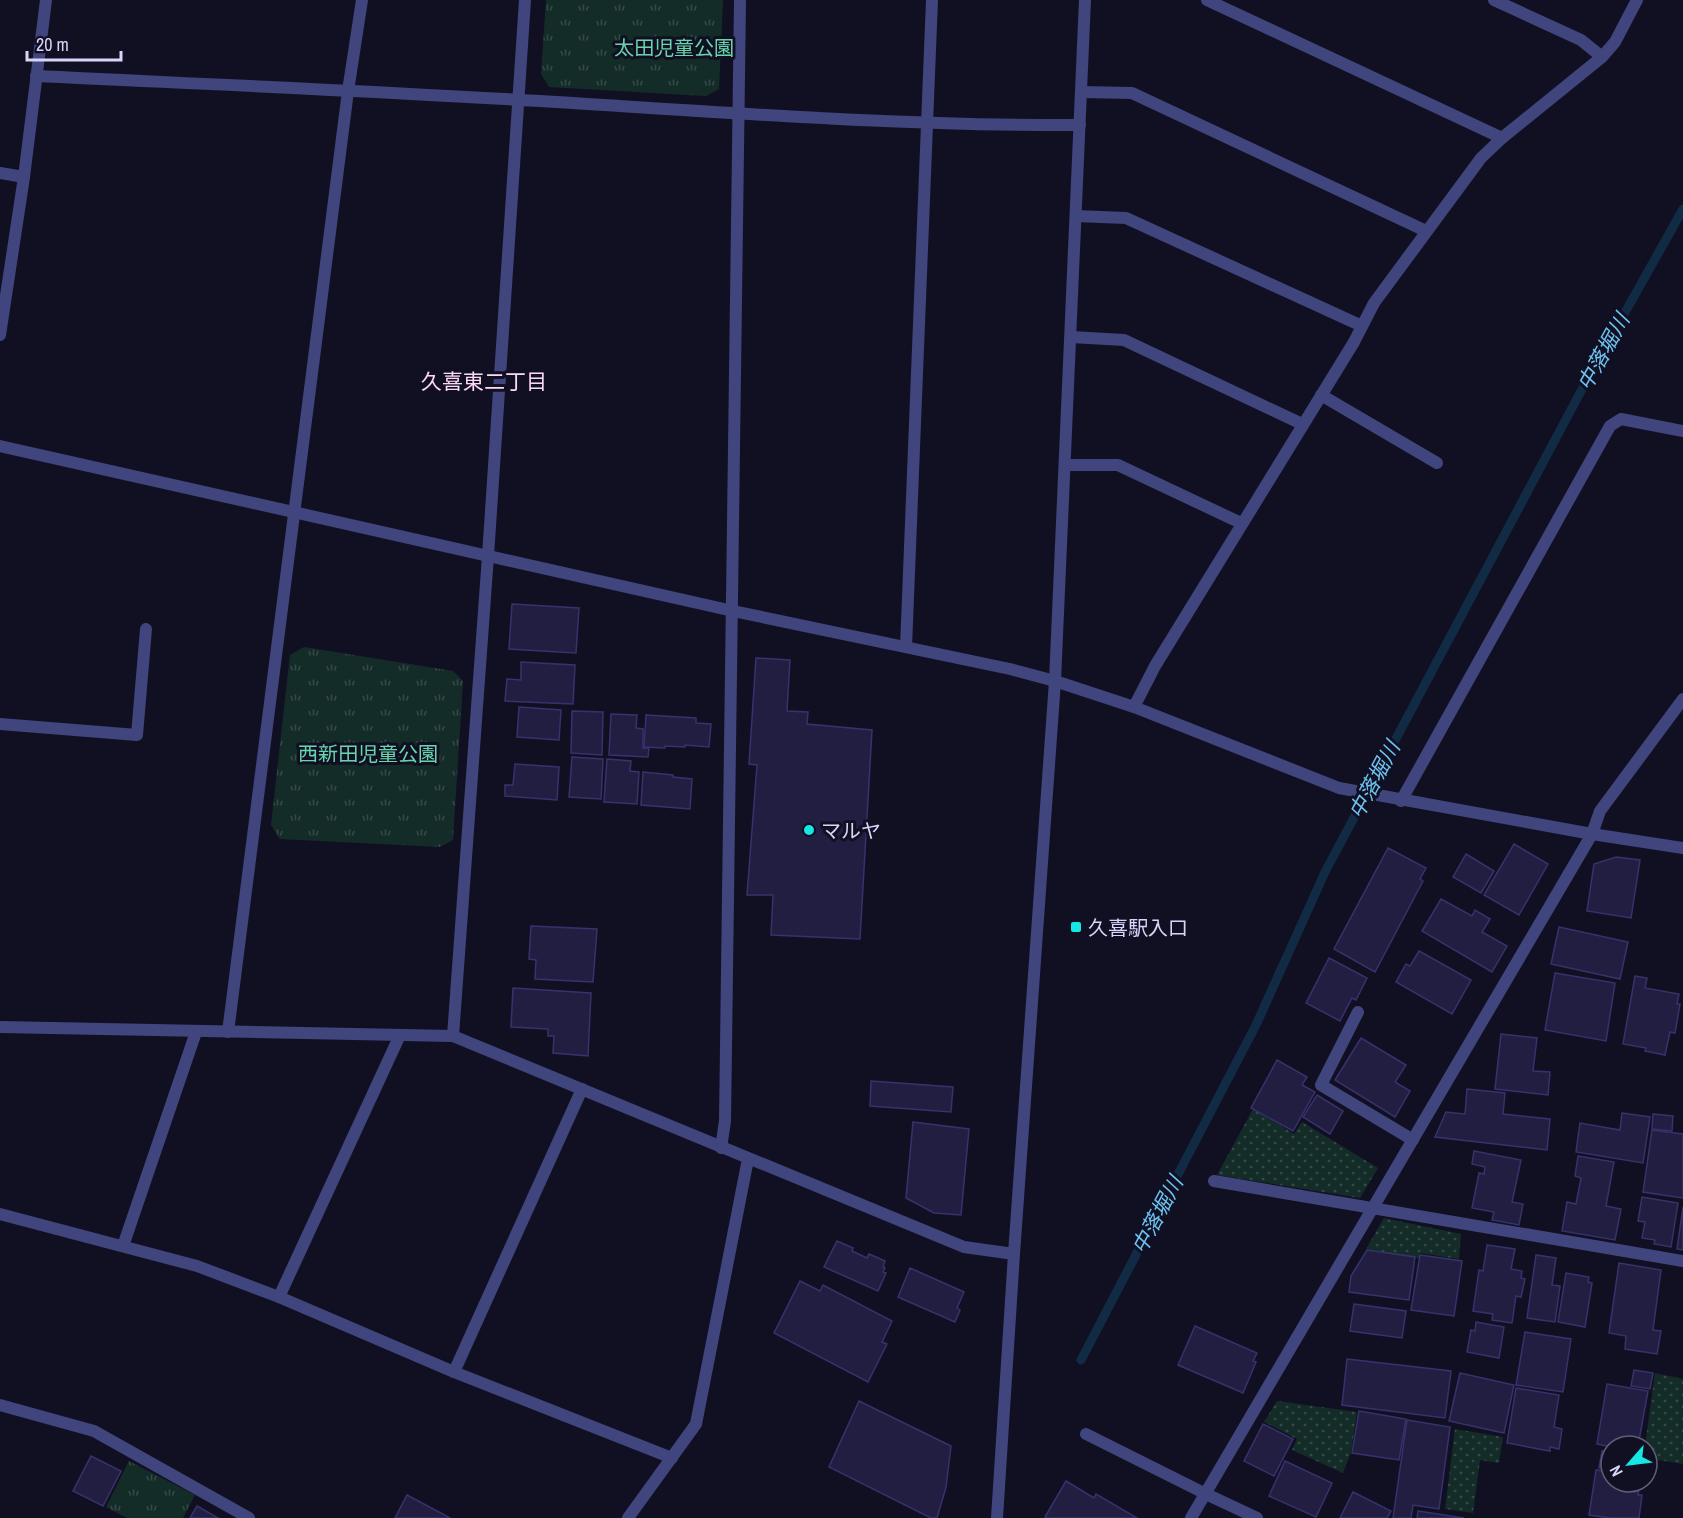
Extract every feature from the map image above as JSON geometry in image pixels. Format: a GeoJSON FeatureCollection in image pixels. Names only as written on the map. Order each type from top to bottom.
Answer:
{"type":"FeatureCollection","features":[{"type":"Feature","properties":{"kind":"street"},"geometry":{"type":"LineString","coordinates":[[0,335],[24,177],[46,0]]}},
{"type":"Feature","properties":{"kind":"street"},"geometry":{"type":"LineString","coordinates":[[228,1032],[348,92],[362,0]]}},
{"type":"Feature","properties":{"kind":"street"},"geometry":{"type":"LineString","coordinates":[[453,1036],[525,0]]}},
{"type":"Feature","properties":{"kind":"street"},"geometry":{"type":"LineString","coordinates":[[721,1148],[725,1121],[740,0]]}},
{"type":"Feature","properties":{"kind":"street"},"geometry":{"type":"LineString","coordinates":[[906,648],[932,0]]}},
{"type":"Feature","properties":{"kind":"street"},"geometry":{"type":"LineString","coordinates":[[997,1518],[1055,681],[1085,0]]}},
{"type":"Feature","properties":{"kind":"street"},"geometry":{"type":"LineString","coordinates":[[1207,0],[1502,138]]}},
{"type":"Feature","properties":{"kind":"street"},"geometry":{"type":"LineString","coordinates":[[1494,0],[1581,40],[1602,57]]}},
{"type":"Feature","properties":{"kind":"street"},"geometry":{"type":"LineString","coordinates":[[1134,707],[1155,666],[1354,342],[1374,303],[1481,158],[1502,138],[1602,57],[1615,42],[1637,0]]}},
{"type":"Feature","properties":{"kind":"street"},"geometry":{"type":"LineString","coordinates":[[36,75],[738,113],[927,122],[1080,125]]}},
{"type":"Feature","properties":{"kind":"street"},"geometry":{"type":"LineString","coordinates":[[1081,92],[1132,93],[1426,231]]}},
{"type":"Feature","properties":{"kind":"street"},"geometry":{"type":"LineString","coordinates":[[0,173],[24,177]]}},
{"type":"Feature","properties":{"kind":"street"},"geometry":{"type":"LineString","coordinates":[[1076,216],[1126,218],[1362,326]]}},
{"type":"Feature","properties":{"kind":"street"},"geometry":{"type":"LineString","coordinates":[[1071,337],[1124,340],[1302,424]]}},
{"type":"Feature","properties":{"kind":"street"},"geometry":{"type":"LineString","coordinates":[[1321,395],[1437,463]]}},
{"type":"Feature","properties":{"kind":"street"},"geometry":{"type":"LineString","coordinates":[[1397,800],[1610,426],[1621,419],[1683,431]]}},
{"type":"Feature","properties":{"kind":"street"},"geometry":{"type":"LineString","coordinates":[[0,446],[733,611],[1010,669],[1134,707],[1339,788],[1397,800],[1683,848]]}},
{"type":"Feature","properties":{"kind":"street"},"geometry":{"type":"LineString","coordinates":[[1065,465],[1118,465],[1241,523]]}},
{"type":"Feature","properties":{"kind":"street"},"geometry":{"type":"LineString","coordinates":[[0,724],[137,735],[146,629]]}},
{"type":"Feature","properties":{"kind":"street"},"geometry":{"type":"LineString","coordinates":[[1191,1518],[1592,834],[1600,811],[1683,699]]}},
{"type":"Feature","properties":{"kind":"street"},"geometry":{"type":"LineString","coordinates":[[1358,1012],[1321,1085],[1413,1140]]}},
{"type":"Feature","properties":{"kind":"street"},"geometry":{"type":"LineString","coordinates":[[0,1027],[453,1036],[964,1247],[1014,1254]]}},
{"type":"Feature","properties":{"kind":"street"},"geometry":{"type":"LineString","coordinates":[[123,1246],[196,1032]]}},
{"type":"Feature","properties":{"kind":"street"},"geometry":{"type":"LineString","coordinates":[[279,1297],[400,1035]]}},
{"type":"Feature","properties":{"kind":"street"},"geometry":{"type":"LineString","coordinates":[[454,1372],[582,1089]]}},
{"type":"Feature","properties":{"kind":"street"},"geometry":{"type":"LineString","coordinates":[[628,1518],[696,1424],[748,1159]]}},
{"type":"Feature","properties":{"kind":"street"},"geometry":{"type":"LineString","coordinates":[[1214,1181],[1683,1261]]}},
{"type":"Feature","properties":{"kind":"street"},"geometry":{"type":"LineString","coordinates":[[0,1214],[197,1266],[279,1297],[454,1372],[672,1458]]}},
{"type":"Feature","properties":{"kind":"street"},"geometry":{"type":"LineString","coordinates":[[0,1405],[94,1431],[249,1518]]}},
{"type":"Feature","properties":{"kind":"street"},"geometry":{"type":"LineString","coordinates":[[1086,1434],[1257,1518]]}},
{"type":"Feature","properties":{"kind":"green space","name":"太田児童公園"},"geometry":{"type":"Polygon","coordinates":[[[546,0],[723,0],[719,89],[706,96],[549,87],[541,74],[546,0]]]}},
{"type":"Feature","properties":{"kind":"green space","name":"西新田児童公園"},"geometry":{"type":"Polygon","coordinates":[[[304,647],[453,671],[463,681],[453,840],[440,847],[280,839],[271,825],[290,655],[304,647]]]}},
{"type":"Feature","properties":{"kind":"green space"},"geometry":{"type":"Polygon","coordinates":[[[1253,1109],[1294,1134],[1302,1122],[1378,1168],[1360,1198],[1217,1175],[1253,1109]]]}},
{"type":"Feature","properties":{"kind":"green space"},"geometry":{"type":"Polygon","coordinates":[[[1384,1218],[1461,1234],[1459,1259],[1420,1253],[1419,1258],[1366,1249],[1384,1218]]]}},
{"type":"Feature","properties":{"kind":"green space"},"geometry":{"type":"Polygon","coordinates":[[[1655,1373],[1683,1379],[1683,1464],[1659,1460],[1659,1434],[1647,1434],[1655,1373]]]}},
{"type":"Feature","properties":{"kind":"green space"},"geometry":{"type":"Polygon","coordinates":[[[1277,1401],[1357,1412],[1351,1452],[1343,1473],[1292,1450],[1297,1439],[1264,1422],[1277,1401]]]}},
{"type":"Feature","properties":{"kind":"green space"},"geometry":{"type":"Polygon","coordinates":[[[1455,1429],[1503,1437],[1499,1463],[1480,1460],[1473,1513],[1445,1509],[1455,1429]]]}},
{"type":"Feature","properties":{"kind":"green space"},"geometry":{"type":"Polygon","coordinates":[[[129,1461],[195,1495],[183,1518],[127,1518],[106,1507],[129,1461]]]}},
{"type":"Feature","properties":{"kind":"building"},"geometry":{"type":"Polygon","coordinates":[[[512,604],[579,608],[576,653],[509,649],[512,604]]]}},
{"type":"Feature","properties":{"kind":"building","name":"マルヤ"},"geometry":{"type":"Polygon","coordinates":[[[756,658],[790,660],[787,711],[808,712],[807,724],[872,730],[860,939],[771,935],[773,895],[747,895],[757,765],[749,764],[756,658]]]}},
{"type":"Feature","properties":{"kind":"building"},"geometry":{"type":"Polygon","coordinates":[[[521,662],[575,665],[573,704],[505,701],[507,679],[521,680],[521,662]]]}},
{"type":"Feature","properties":{"kind":"building"},"geometry":{"type":"Polygon","coordinates":[[[519,707],[561,710],[559,740],[517,737],[519,707]]]}},
{"type":"Feature","properties":{"kind":"building"},"geometry":{"type":"Polygon","coordinates":[[[572,711],[603,712],[602,755],[571,753],[572,711]]]}},
{"type":"Feature","properties":{"kind":"building"},"geometry":{"type":"Polygon","coordinates":[[[611,714],[637,715],[636,728],[643,729],[643,748],[649,748],[648,757],[609,755],[611,714]]]}},
{"type":"Feature","properties":{"kind":"building"},"geometry":{"type":"Polygon","coordinates":[[[646,715],[696,718],[696,723],[711,724],[709,747],[685,745],[685,747],[665,746],[665,748],[644,747],[646,715]]]}},
{"type":"Feature","properties":{"kind":"building"},"geometry":{"type":"Polygon","coordinates":[[[572,757],[603,759],[601,799],[569,797],[572,757]]]}},
{"type":"Feature","properties":{"kind":"building"},"geometry":{"type":"Polygon","coordinates":[[[607,759],[631,761],[630,771],[639,772],[637,804],[604,802],[607,759]]]}},
{"type":"Feature","properties":{"kind":"building"},"geometry":{"type":"Polygon","coordinates":[[[515,764],[559,767],[557,800],[505,796],[505,785],[513,785],[515,764]]]}},
{"type":"Feature","properties":{"kind":"building"},"geometry":{"type":"Polygon","coordinates":[[[643,772],[692,779],[690,809],[641,805],[643,772]]]}},
{"type":"Feature","properties":{"kind":"building"},"geometry":{"type":"Polygon","coordinates":[[[1514,844],[1548,864],[1519,915],[1484,895],[1514,844]]]}},
{"type":"Feature","properties":{"kind":"building"},"geometry":{"type":"Polygon","coordinates":[[[1388,848],[1426,868],[1420,879],[1423,881],[1375,972],[1334,949],[1388,848]]]}},
{"type":"Feature","properties":{"kind":"building"},"geometry":{"type":"Polygon","coordinates":[[[1466,854],[1494,871],[1481,893],[1453,877],[1466,854]]]}},
{"type":"Feature","properties":{"kind":"building"},"geometry":{"type":"Polygon","coordinates":[[[1616,857],[1640,860],[1631,918],[1587,911],[1594,864],[1616,857]]]}},
{"type":"Feature","properties":{"kind":"building"},"geometry":{"type":"Polygon","coordinates":[[[1441,899],[1472,916],[1475,910],[1490,919],[1482,932],[1507,946],[1492,972],[1422,931],[1441,899]]]}},
{"type":"Feature","properties":{"kind":"building"},"geometry":{"type":"Polygon","coordinates":[[[531,926],[597,929],[593,982],[535,979],[536,960],[529,959],[531,926]]]}},
{"type":"Feature","properties":{"kind":"building"},"geometry":{"type":"Polygon","coordinates":[[[1559,927],[1628,942],[1620,979],[1551,964],[1559,927]]]}},
{"type":"Feature","properties":{"kind":"building"},"geometry":{"type":"Polygon","coordinates":[[[1419,951],[1471,980],[1452,1014],[1396,982],[1406,964],[1410,966],[1419,951]]]}},
{"type":"Feature","properties":{"kind":"building"},"geometry":{"type":"Polygon","coordinates":[[[1329,958],[1367,978],[1356,1000],[1352,998],[1340,1021],[1306,1003],[1329,958]]]}},
{"type":"Feature","properties":{"kind":"building"},"geometry":{"type":"Polygon","coordinates":[[[1555,973],[1615,983],[1606,1041],[1545,1030],[1555,973]]]}},
{"type":"Feature","properties":{"kind":"building"},"geometry":{"type":"Polygon","coordinates":[[[1635,976],[1647,978],[1645,988],[1679,994],[1677,1004],[1680,1004],[1675,1033],[1670,1032],[1665,1055],[1645,1051],[1646,1048],[1623,1044],[1635,976]]]}},
{"type":"Feature","properties":{"kind":"building"},"geometry":{"type":"Polygon","coordinates":[[[513,988],[591,993],[588,1056],[553,1053],[554,1036],[548,1036],[548,1029],[511,1027],[513,988]]]}},
{"type":"Feature","properties":{"kind":"building"},"geometry":{"type":"Polygon","coordinates":[[[1501,1034],[1537,1038],[1533,1071],[1550,1072],[1548,1095],[1495,1089],[1501,1034]]]}},
{"type":"Feature","properties":{"kind":"building"},"geometry":{"type":"Polygon","coordinates":[[[1361,1038],[1406,1065],[1395,1082],[1410,1091],[1395,1117],[1335,1080],[1361,1038]]]}},
{"type":"Feature","properties":{"kind":"building"},"geometry":{"type":"Polygon","coordinates":[[[1277,1060],[1307,1077],[1302,1085],[1315,1092],[1293,1131],[1251,1108],[1277,1060]]]}},
{"type":"Feature","properties":{"kind":"building"},"geometry":{"type":"Polygon","coordinates":[[[871,1081],[953,1087],[951,1112],[870,1106],[871,1081]]]}},
{"type":"Feature","properties":{"kind":"building"},"geometry":{"type":"Polygon","coordinates":[[[1467,1089],[1505,1093],[1503,1114],[1550,1119],[1547,1150],[1435,1137],[1446,1112],[1465,1114],[1467,1089]]]}},
{"type":"Feature","properties":{"kind":"building"},"geometry":{"type":"Polygon","coordinates":[[[1317,1095],[1343,1111],[1330,1134],[1303,1117],[1317,1095]]]}},
{"type":"Feature","properties":{"kind":"building"},"geometry":{"type":"Polygon","coordinates":[[[1622,1113],[1650,1117],[1643,1163],[1576,1152],[1580,1123],[1620,1130],[1622,1113]]]}},
{"type":"Feature","properties":{"kind":"building"},"geometry":{"type":"Polygon","coordinates":[[[1653,1114],[1673,1116],[1672,1131],[1652,1129],[1653,1114]]]}},
{"type":"Feature","properties":{"kind":"building"},"geometry":{"type":"Polygon","coordinates":[[[913,1122],[969,1129],[961,1215],[934,1213],[906,1198],[913,1122]]]}},
{"type":"Feature","properties":{"kind":"building"},"geometry":{"type":"Polygon","coordinates":[[[1652,1130],[1683,1134],[1683,1198],[1643,1192],[1652,1130]]]}},
{"type":"Feature","properties":{"kind":"building"},"geometry":{"type":"Polygon","coordinates":[[[1474,1151],[1521,1160],[1512,1202],[1523,1204],[1519,1225],[1492,1220],[1494,1212],[1472,1208],[1479,1173],[1484,1174],[1485,1167],[1472,1164],[1474,1151]]]}},
{"type":"Feature","properties":{"kind":"building"},"geometry":{"type":"Polygon","coordinates":[[[1578,1156],[1614,1162],[1606,1206],[1621,1209],[1615,1240],[1562,1231],[1567,1202],[1576,1204],[1581,1178],[1575,1176],[1578,1156]]]}},
{"type":"Feature","properties":{"kind":"building"},"geometry":{"type":"Polygon","coordinates":[[[1642,1197],[1678,1203],[1671,1247],[1654,1244],[1655,1240],[1642,1238],[1645,1222],[1638,1221],[1642,1197]]]}},
{"type":"Feature","properties":{"kind":"building"},"geometry":{"type":"Polygon","coordinates":[[[1683,1207],[1683,1250],[1677,1249],[1683,1207]]]}},
{"type":"Feature","properties":{"kind":"building"},"geometry":{"type":"Polygon","coordinates":[[[837,1241],[867,1258],[869,1254],[885,1261],[883,1272],[886,1273],[878,1291],[824,1267],[837,1241]]]}},
{"type":"Feature","properties":{"kind":"building"},"geometry":{"type":"Polygon","coordinates":[[[1487,1245],[1515,1249],[1511,1269],[1522,1271],[1521,1278],[1525,1279],[1521,1297],[1516,1296],[1512,1323],[1492,1320],[1493,1314],[1473,1311],[1479,1270],[1483,1271],[1487,1245]]]}},
{"type":"Feature","properties":{"kind":"building"},"geometry":{"type":"Polygon","coordinates":[[[1367,1250],[1415,1257],[1409,1300],[1349,1292],[1351,1276],[1367,1250]]]}},
{"type":"Feature","properties":{"kind":"building"},"geometry":{"type":"Polygon","coordinates":[[[1420,1255],[1462,1261],[1454,1316],[1411,1310],[1420,1255]]]}},
{"type":"Feature","properties":{"kind":"building"},"geometry":{"type":"Polygon","coordinates":[[[1536,1255],[1556,1258],[1552,1285],[1560,1286],[1555,1322],[1527,1318],[1536,1255]]]}},
{"type":"Feature","properties":{"kind":"building"},"geometry":{"type":"Polygon","coordinates":[[[1619,1263],[1661,1270],[1653,1330],[1661,1331],[1657,1354],[1625,1349],[1626,1336],[1609,1333],[1619,1263]]]}},
{"type":"Feature","properties":{"kind":"building"},"geometry":{"type":"Polygon","coordinates":[[[910,1268],[964,1292],[957,1308],[960,1310],[955,1322],[898,1297],[910,1268]]]}},
{"type":"Feature","properties":{"kind":"building"},"geometry":{"type":"Polygon","coordinates":[[[1566,1273],[1589,1277],[1588,1282],[1592,1283],[1585,1327],[1558,1322],[1566,1273]]]}},
{"type":"Feature","properties":{"kind":"building"},"geometry":{"type":"Polygon","coordinates":[[[800,1281],[820,1291],[823,1285],[892,1321],[882,1342],[887,1344],[868,1382],[774,1333],[800,1281]]]}},
{"type":"Feature","properties":{"kind":"building"},"geometry":{"type":"Polygon","coordinates":[[[1354,1304],[1406,1311],[1402,1338],[1350,1331],[1354,1304]]]}},
{"type":"Feature","properties":{"kind":"building"},"geometry":{"type":"Polygon","coordinates":[[[1476,1322],[1504,1327],[1499,1358],[1467,1352],[1471,1330],[1475,1331],[1476,1322]]]}},
{"type":"Feature","properties":{"kind":"building"},"geometry":{"type":"Polygon","coordinates":[[[1195,1326],[1257,1353],[1253,1361],[1256,1362],[1243,1393],[1178,1365],[1195,1326]]]}},
{"type":"Feature","properties":{"kind":"building"},"geometry":{"type":"Polygon","coordinates":[[[1525,1332],[1571,1339],[1563,1392],[1516,1385],[1525,1332]]]}},
{"type":"Feature","properties":{"kind":"building"},"geometry":{"type":"Polygon","coordinates":[[[1347,1359],[1451,1371],[1445,1418],[1342,1405],[1347,1359]]]}},
{"type":"Feature","properties":{"kind":"building"},"geometry":{"type":"Polygon","coordinates":[[[1634,1370],[1653,1373],[1650,1389],[1631,1386],[1634,1370]]]}},
{"type":"Feature","properties":{"kind":"building"},"geometry":{"type":"Polygon","coordinates":[[[1460,1373],[1514,1385],[1504,1433],[1449,1421],[1460,1373]]]}},
{"type":"Feature","properties":{"kind":"building"},"geometry":{"type":"Polygon","coordinates":[[[1607,1384],[1648,1391],[1640,1434],[1599,1434],[1599,1444],[1597,1444],[1607,1384]]]}},
{"type":"Feature","properties":{"kind":"building"},"geometry":{"type":"Polygon","coordinates":[[[1516,1388],[1559,1395],[1554,1427],[1562,1429],[1559,1449],[1550,1447],[1550,1451],[1507,1443],[1516,1388]]]}},
{"type":"Feature","properties":{"kind":"building"},"geometry":{"type":"Polygon","coordinates":[[[859,1401],[951,1446],[946,1487],[937,1518],[931,1518],[829,1467],[859,1401]]]}},
{"type":"Feature","properties":{"kind":"building"},"geometry":{"type":"Polygon","coordinates":[[[1359,1411],[1406,1419],[1399,1460],[1352,1453],[1359,1411]]]}},
{"type":"Feature","properties":{"kind":"building"},"geometry":{"type":"Polygon","coordinates":[[[1407,1420],[1450,1427],[1439,1509],[1413,1505],[1411,1518],[1393,1518],[1407,1420]]]}},
{"type":"Feature","properties":{"kind":"building"},"geometry":{"type":"Polygon","coordinates":[[[1263,1424],[1293,1439],[1274,1476],[1244,1461],[1263,1424]]]}},
{"type":"Feature","properties":{"kind":"building"},"geometry":{"type":"Polygon","coordinates":[[[91,1456],[121,1471],[103,1506],[73,1491],[91,1456]]]}},
{"type":"Feature","properties":{"kind":"building"},"geometry":{"type":"Polygon","coordinates":[[[1285,1461],[1332,1483],[1316,1517],[1269,1496],[1285,1461]]]}},
{"type":"Feature","properties":{"kind":"building"},"geometry":{"type":"Polygon","coordinates":[[[1596,1470],[1599,1470],[1599,1494],[1642,1495],[1639,1518],[1589,1515],[1596,1470]]]}},
{"type":"Feature","properties":{"kind":"building"},"geometry":{"type":"Polygon","coordinates":[[[1066,1481],[1094,1498],[1096,1494],[1137,1518],[1045,1517],[1066,1481]]]}},
{"type":"Feature","properties":{"kind":"building"},"geometry":{"type":"Polygon","coordinates":[[[1353,1492],[1391,1511],[1387,1518],[1340,1518],[1353,1492]]]}},
{"type":"Feature","properties":{"kind":"building"},"geometry":{"type":"Polygon","coordinates":[[[407,1495],[450,1518],[395,1518],[407,1495]]]}},
{"type":"Feature","properties":{"kind":"building"},"geometry":{"type":"Polygon","coordinates":[[[197,1506],[218,1518],[190,1518],[197,1506]]]}},
{"type":"Feature","properties":{"kind":"building"},"geometry":{"type":"Polygon","coordinates":[[[1418,1511],[1464,1518],[1417,1518],[1418,1511]]]}},
{"type":"Feature","properties":{"kind":"waterway","name":"中落堀川"},"geometry":{"type":"LineString","coordinates":[[1081,1360],[1256,1025],[1325,872],[1581,391],[1683,209]]}},
{"type":"Feature","properties":{"kind":"place","name":"マルヤ"},"geometry":{"type":"Point","coordinates":[809,830]}},
{"type":"Feature","properties":{"kind":"place","name":"久喜駅入口"},"geometry":{"type":"Point","coordinates":[1076,927]}},
{"type":"Feature","properties":{"kind":"district","name":"久喜東二丁目"},"geometry":{"type":"Point","coordinates":[484,381]}}]}
